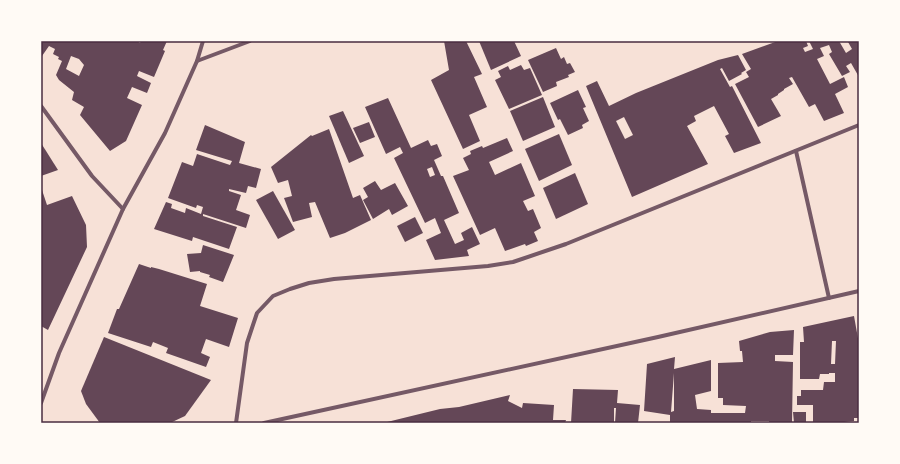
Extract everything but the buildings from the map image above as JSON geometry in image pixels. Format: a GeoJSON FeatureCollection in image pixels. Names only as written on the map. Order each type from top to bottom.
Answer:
{"type":"FeatureCollection","features":[{"type":"Feature","properties":{"kind":"street"},"geometry":{"type":"LineString","coordinates":[[41,403],[59,353],[123,209],[165,133],[197,61],[203,41]]}},
{"type":"Feature","properties":{"kind":"street"},"geometry":{"type":"LineString","coordinates":[[197,61],[250,41]]}},
{"type":"Feature","properties":{"kind":"street"},"geometry":{"type":"LineString","coordinates":[[41,106],[92,176],[123,209]]}},
{"type":"Feature","properties":{"kind":"street"},"geometry":{"type":"LineString","coordinates":[[236,423],[247,343],[257,313],[273,296],[309,283],[334,279],[488,266],[513,262],[566,244],[859,125]]}},
{"type":"Feature","properties":{"kind":"street"},"geometry":{"type":"LineString","coordinates":[[796,151],[829,298]]}},
{"type":"Feature","properties":{"kind":"street"},"geometry":{"type":"LineString","coordinates":[[264,423],[658,337],[859,291]]}}]}
